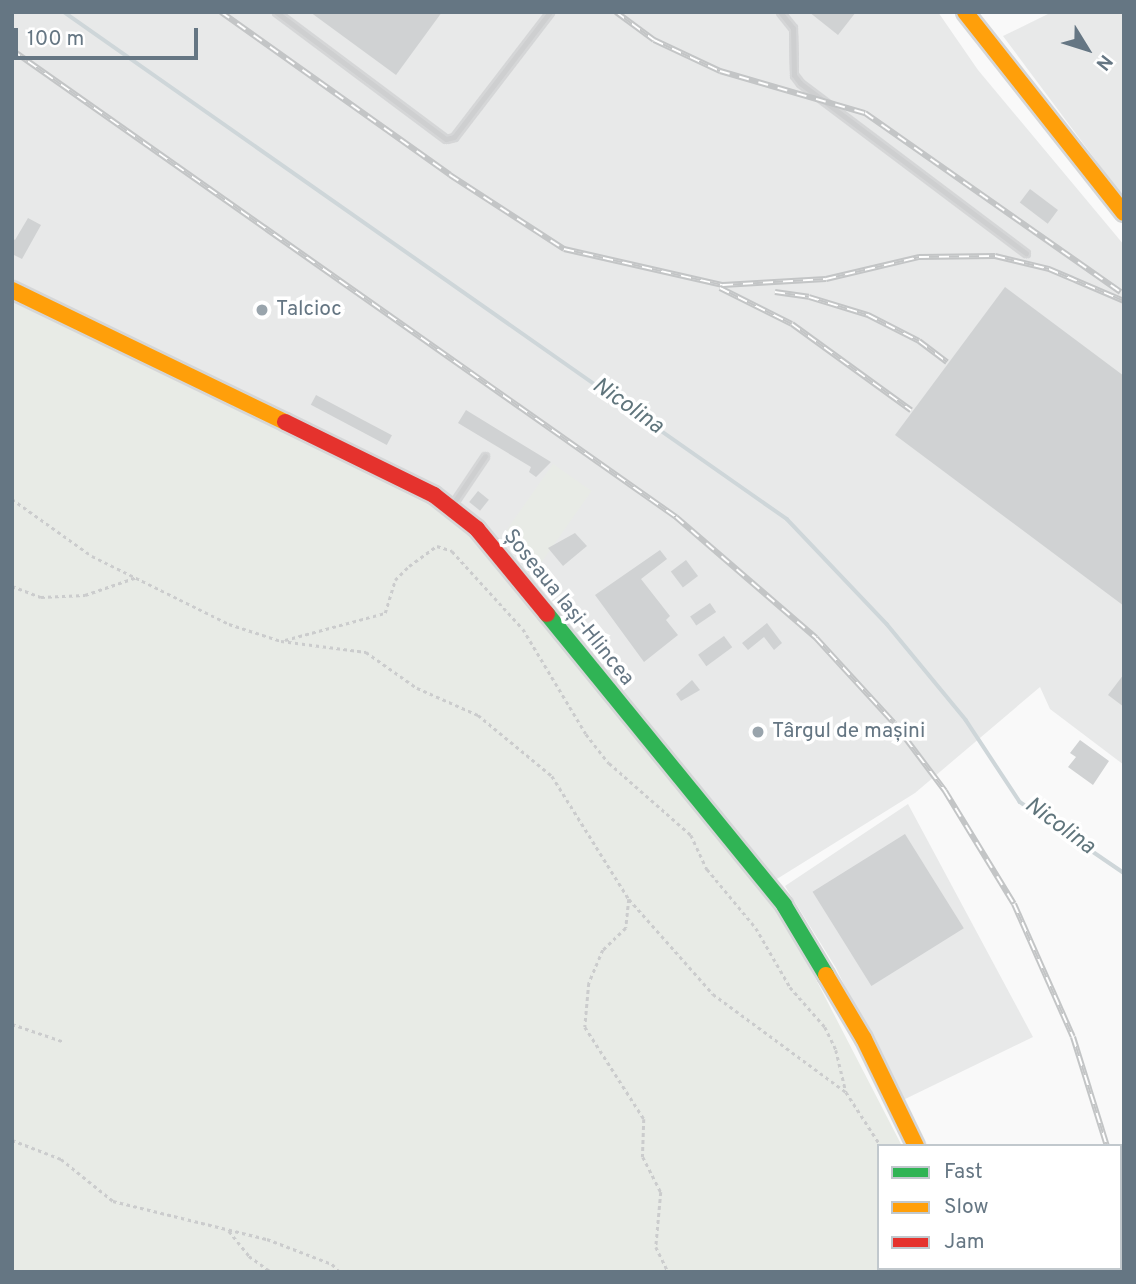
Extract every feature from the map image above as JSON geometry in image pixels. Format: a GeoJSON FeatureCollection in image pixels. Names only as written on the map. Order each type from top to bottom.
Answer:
{"type":"FeatureCollection","features":[{"type":"Feature","properties":{"kind":"street"},"geometry":{"type":"LineString","coordinates":[[965,12],[1124,213]]}},
{"type":"Feature","properties":{"kind":"street","name":"Șoseaua Iași-Hlincea"},"geometry":{"type":"LineString","coordinates":[[12,290],[452,505],[477,529],[783,905],[833,983],[915,1144]]}},
{"type":"Feature","properties":{"kind":"lane"},"geometry":{"type":"LineString","coordinates":[[276,12],[446,138],[454,137],[550,12]]}},
{"type":"Feature","properties":{"kind":"lane"},"geometry":{"type":"LineString","coordinates":[[780,12],[793,27],[794,75],[800,83],[1026,254]]}},
{"type":"Feature","properties":{"kind":"lane"},"geometry":{"type":"LineString","coordinates":[[452,505],[485,456]]}},
{"type":"Feature","properties":{"kind":"path"},"geometry":{"type":"LineString","coordinates":[[12,499],[92,556],[229,624],[281,641],[366,652],[417,688],[478,715],[552,776],[629,899],[713,994],[846,1092]]}},
{"type":"Feature","properties":{"kind":"path"},"geometry":{"type":"LineString","coordinates":[[281,641],[385,613],[395,580],[409,566],[437,546],[452,551],[523,629],[586,734],[609,763],[691,835],[707,869],[756,928],[790,987],[825,1027],[836,1050],[846,1092],[880,1144]]}},
{"type":"Feature","properties":{"kind":"path"},"geometry":{"type":"LineString","coordinates":[[12,586],[41,597],[85,595],[137,576]]}},
{"type":"Feature","properties":{"kind":"path"},"geometry":{"type":"LineString","coordinates":[[629,899],[626,928],[603,950],[589,983],[585,1027],[644,1119],[643,1157],[661,1192],[656,1247],[668,1272]]}},
{"type":"Feature","properties":{"kind":"path"},"geometry":{"type":"LineString","coordinates":[[12,1024],[62,1041]]}},
{"type":"Feature","properties":{"kind":"path"},"geometry":{"type":"LineString","coordinates":[[12,1140],[61,1159],[113,1201],[267,1239],[332,1264],[340,1272]]}},
{"type":"Feature","properties":{"kind":"path"},"geometry":{"type":"LineString","coordinates":[[229,1231],[249,1256],[271,1272]]}},
{"type":"Feature","properties":{"kind":"shaded area"},"geometry":{"type":"Polygon","coordinates":[[[12,12],[938,12],[978,70],[1124,245],[1124,765],[1050,709],[1040,687],[915,793],[764,887],[12,296],[12,12]]]}},
{"type":"Feature","properties":{"kind":"shaded area"},"geometry":{"type":"Polygon","coordinates":[[[1052,12],[1124,12],[1124,198],[1003,36],[1052,12]]]}},
{"type":"Feature","properties":{"kind":"shaded area"},"geometry":{"type":"Polygon","coordinates":[[[12,296],[456,509],[779,908],[901,1144],[877,1144],[877,1270],[954,1270],[12,1272],[12,296]]]}},
{"type":"Feature","properties":{"kind":"shaded area"},"geometry":{"type":"Polygon","coordinates":[[[553,464],[592,491],[542,562],[503,535],[553,464]]]}},
{"type":"Feature","properties":{"kind":"shaded area"},"geometry":{"type":"Polygon","coordinates":[[[908,804],[1033,1037],[901,1101],[836,968],[785,886],[908,804]]]}},
{"type":"Feature","properties":{"kind":"building"},"geometry":{"type":"Polygon","coordinates":[[[310,12],[442,12],[396,75],[310,12]]]}},
{"type":"Feature","properties":{"kind":"building"},"geometry":{"type":"Polygon","coordinates":[[[809,12],[856,12],[838,35],[809,12]]]}},
{"type":"Feature","properties":{"kind":"building"},"geometry":{"type":"Polygon","coordinates":[[[1030,189],[1058,210],[1048,224],[1020,203],[1030,189]]]}},
{"type":"Feature","properties":{"kind":"building"},"geometry":{"type":"Polygon","coordinates":[[[28,218],[41,225],[22,259],[12,254],[12,238],[15,240],[28,218]]]}},
{"type":"Feature","properties":{"kind":"building"},"geometry":{"type":"Polygon","coordinates":[[[1005,287],[1124,376],[1124,606],[895,435],[1005,287]]]}},
{"type":"Feature","properties":{"kind":"building"},"geometry":{"type":"Polygon","coordinates":[[[316,395],[392,435],[387,445],[311,405],[316,395]]]}},
{"type":"Feature","properties":{"kind":"building"},"geometry":{"type":"Polygon","coordinates":[[[466,410],[551,462],[536,477],[529,472],[531,467],[458,423],[466,410]]]}},
{"type":"Feature","properties":{"kind":"building"},"geometry":{"type":"Polygon","coordinates":[[[478,491],[489,500],[480,511],[469,502],[478,491]]]}},
{"type":"Feature","properties":{"kind":"building"},"geometry":{"type":"Polygon","coordinates":[[[575,533],[587,546],[563,566],[548,548],[575,533]]]}},
{"type":"Feature","properties":{"kind":"building"},"geometry":{"type":"Polygon","coordinates":[[[660,550],[667,559],[641,579],[670,616],[666,620],[678,635],[644,662],[595,595],[660,550]]]}},
{"type":"Feature","properties":{"kind":"building"},"geometry":{"type":"Polygon","coordinates":[[[686,560],[698,576],[683,587],[671,571],[686,560]]]}},
{"type":"Feature","properties":{"kind":"building"},"geometry":{"type":"Polygon","coordinates":[[[710,603],[716,612],[696,626],[690,616],[710,603]]]}},
{"type":"Feature","properties":{"kind":"building"},"geometry":{"type":"Polygon","coordinates":[[[767,623],[782,643],[774,650],[764,637],[748,650],[742,643],[767,623]]]}},
{"type":"Feature","properties":{"kind":"building"},"geometry":{"type":"Polygon","coordinates":[[[724,636],[732,647],[706,666],[698,655],[724,636]]]}},
{"type":"Feature","properties":{"kind":"building"},"geometry":{"type":"Polygon","coordinates":[[[1124,674],[1124,707],[1108,695],[1124,674]]]}},
{"type":"Feature","properties":{"kind":"building"},"geometry":{"type":"Polygon","coordinates":[[[692,680],[700,690],[681,701],[676,694],[692,680]]]}},
{"type":"Feature","properties":{"kind":"building"},"geometry":{"type":"Polygon","coordinates":[[[1080,740],[1109,761],[1093,785],[1068,767],[1076,757],[1070,753],[1080,740]]]}},
{"type":"Feature","properties":{"kind":"building"},"geometry":{"type":"Polygon","coordinates":[[[905,834],[964,928],[871,986],[813,892],[905,834]]]}},
{"type":"Feature","properties":{"kind":"waterway","name":"Nicolina"},"geometry":{"type":"LineString","coordinates":[[64,12],[787,519],[887,624],[966,720],[1020,802],[1124,873]]}},
{"type":"Feature","properties":{"kind":"railway"},"geometry":{"type":"LineString","coordinates":[[221,12],[450,175],[564,249],[723,285],[826,279],[919,257],[995,256],[1049,269],[1124,301]]}},
{"type":"Feature","properties":{"kind":"railway"},"geometry":{"type":"LineString","coordinates":[[616,12],[654,40],[720,71],[865,113],[1121,292]]}},
{"type":"Feature","properties":{"kind":"railway"},"geometry":{"type":"LineString","coordinates":[[12,50],[676,517],[816,638],[894,723],[945,791],[1014,904],[1073,1037],[1106,1144]]}},
{"type":"Feature","properties":{"kind":"railway"},"geometry":{"type":"LineString","coordinates":[[720,288],[792,324],[911,410]]}},
{"type":"Feature","properties":{"kind":"railway"},"geometry":{"type":"LineString","coordinates":[[775,292],[809,297],[868,315],[919,341],[947,362]]}},
{"type":"Feature","properties":{"kind":"railway"},"geometry":{"type":"LineString","coordinates":[[1122,1218],[1124,1229]]}},
{"type":"Feature","properties":{"kind":"traffic: fast"},"geometry":{"type":"LineString","coordinates":[[547,614],[784,905],[826,975]]}},
{"type":"Feature","properties":{"kind":"traffic: slow"},"geometry":{"type":"LineString","coordinates":[[965,12],[1124,213]]}},
{"type":"Feature","properties":{"kind":"traffic: slow"},"geometry":{"type":"LineString","coordinates":[[12,290],[285,422]]}},
{"type":"Feature","properties":{"kind":"traffic: slow"},"geometry":{"type":"LineString","coordinates":[[826,975],[864,1039],[915,1144]]}},
{"type":"Feature","properties":{"kind":"traffic: jam"},"geometry":{"type":"LineString","coordinates":[[285,422],[434,495],[477,529],[547,614]]}},
{"type":"Feature","properties":{"kind":"place","name":"Talcioc"},"geometry":{"type":"Point","coordinates":[262,310]}},
{"type":"Feature","properties":{"kind":"place","name":"Târgul de mașini"},"geometry":{"type":"Point","coordinates":[758,732]}}]}
